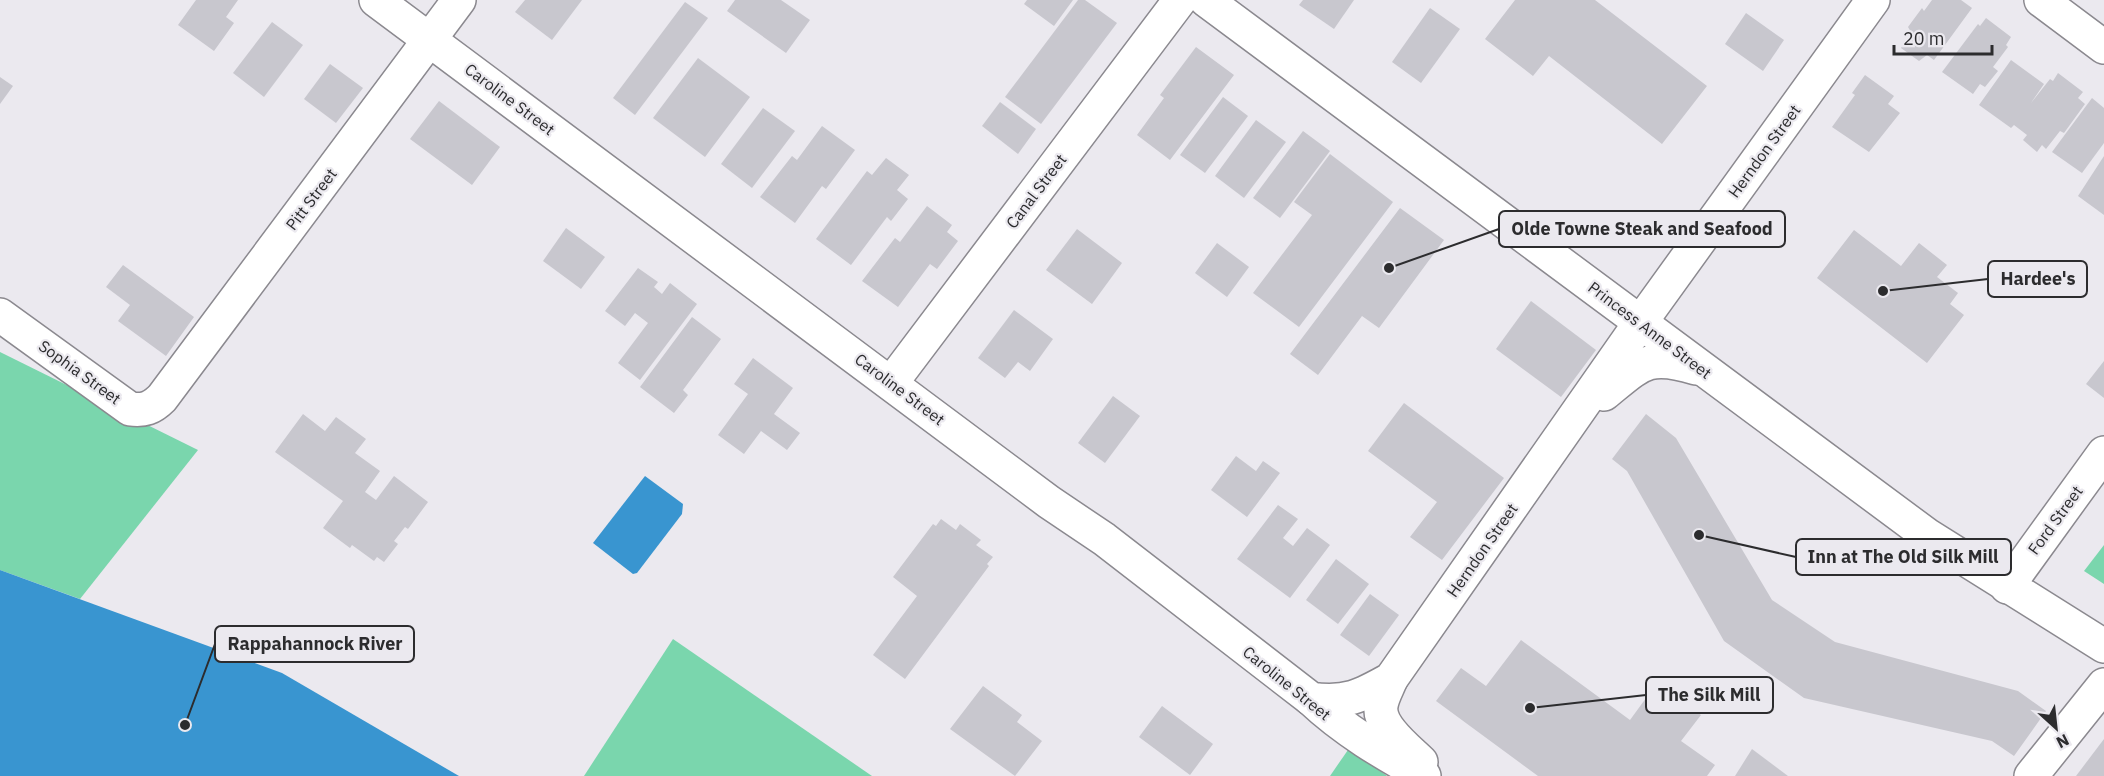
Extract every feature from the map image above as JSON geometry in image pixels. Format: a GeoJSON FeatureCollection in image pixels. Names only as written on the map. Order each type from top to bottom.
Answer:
{"type":"FeatureCollection","features":[{"type":"Feature","properties":{"kind":"main road","name":"Caroline Street"},"geometry":{"type":"LineString","coordinates":[[376,0],[892,382],[1049,502],[1104,539],[1311,699],[1337,723],[1369,745],[1424,776]]}},
{"type":"Feature","properties":{"kind":"main road","name":"Pitt Street"},"geometry":{"type":"LineString","coordinates":[[162,398],[459,0]]}},
{"type":"Feature","properties":{"kind":"main road","name":"Canal Street"},"geometry":{"type":"LineString","coordinates":[[892,382],[1180,0]]}},
{"type":"Feature","properties":{"kind":"main road","name":"Princess Anne Street"},"geometry":{"type":"LineString","coordinates":[[1206,0],[1927,535],[2104,646]]}},
{"type":"Feature","properties":{"kind":"main road","name":"Herndon Street"},"geometry":{"type":"LineString","coordinates":[[1391,679],[1640,323],[1873,0]]}},
{"type":"Feature","properties":{"kind":"main road"},"geometry":{"type":"LineString","coordinates":[[2041,0],[2104,47]]}},
{"type":"Feature","properties":{"kind":"main road","name":"Sophia Street"},"geometry":{"type":"LineString","coordinates":[[0,315],[130,409],[142,410],[153,406],[162,398]]}},
{"type":"Feature","properties":{"kind":"main road","name":"Herndon Street"},"geometry":{"type":"LineString","coordinates":[[1573,420],[1646,362],[1668,361],[1704,370]]}},
{"type":"Feature","properties":{"kind":"main road","name":"Ford Street"},"geometry":{"type":"LineString","coordinates":[[2007,587],[2104,453]]}},
{"type":"Feature","properties":{"kind":"main road"},"geometry":{"type":"LineString","coordinates":[[1311,699],[1342,702],[1360,696],[1391,679]]}},
{"type":"Feature","properties":{"kind":"main road"},"geometry":{"type":"LineString","coordinates":[[1391,679],[1381,705],[1383,718],[1391,731],[1434,776]]}},
{"type":"Feature","properties":{"kind":"main road"},"geometry":{"type":"LineString","coordinates":[[2031,776],[2104,685]]}},
{"type":"Feature","properties":{"kind":"green space"},"geometry":{"type":"Polygon","coordinates":[[[0,352],[198,450],[80,599],[0,570],[0,352]]]}},
{"type":"Feature","properties":{"kind":"green space"},"geometry":{"type":"Polygon","coordinates":[[[2104,545],[2104,584],[2084,571],[2104,545]]]}},
{"type":"Feature","properties":{"kind":"green space"},"geometry":{"type":"Polygon","coordinates":[[[673,639],[872,776],[584,776],[673,639]]]}},
{"type":"Feature","properties":{"kind":"green space"},"geometry":{"type":"Polygon","coordinates":[[[1350,747],[1387,776],[1330,776],[1350,747]]]}},
{"type":"Feature","properties":{"kind":"water"},"geometry":{"type":"Polygon","coordinates":[[[645,476],[683,504],[682,514],[637,573],[633,574],[593,543],[645,476]]]}},
{"type":"Feature","properties":{"kind":"water"},"geometry":{"type":"Polygon","coordinates":[[[0,570],[282,673],[459,776],[0,776],[0,570]]]}},
{"type":"Feature","properties":{"kind":"building"},"geometry":{"type":"Polygon","coordinates":[[[196,0],[238,0],[226,17],[234,23],[214,51],[178,25],[196,0]]]}},
{"type":"Feature","properties":{"kind":"building"},"geometry":{"type":"Polygon","coordinates":[[[525,0],[582,0],[552,40],[515,12],[525,0]]]}},
{"type":"Feature","properties":{"kind":"building"},"geometry":{"type":"Polygon","coordinates":[[[735,0],[781,0],[810,20],[786,53],[727,11],[735,0]]]}},
{"type":"Feature","properties":{"kind":"building"},"geometry":{"type":"Polygon","coordinates":[[[1027,0],[1073,0],[1054,26],[1024,4],[1027,0]]]}},
{"type":"Feature","properties":{"kind":"building"},"geometry":{"type":"Polygon","coordinates":[[[1078,0],[1085,0],[1117,23],[1041,124],[1005,97],[1078,0]]]}},
{"type":"Feature","properties":{"kind":"building"},"geometry":{"type":"Polygon","coordinates":[[[1303,0],[1354,0],[1334,29],[1299,5],[1303,0]]]}},
{"type":"Feature","properties":{"kind":"building"},"geometry":{"type":"Polygon","coordinates":[[[1515,0],[1595,0],[1707,86],[1662,144],[1549,56],[1533,76],[1485,39],[1515,0]]]}},
{"type":"Feature","properties":{"kind":"building"},"geometry":{"type":"Polygon","coordinates":[[[1932,0],[1961,0],[1972,8],[1934,60],[1927,55],[1919,61],[1901,48],[1912,34],[1908,27],[1922,8],[1924,11],[1932,0]]]}},
{"type":"Feature","properties":{"kind":"building"},"geometry":{"type":"Polygon","coordinates":[[[685,2],[708,18],[635,115],[613,98],[685,2]]]}},
{"type":"Feature","properties":{"kind":"building"},"geometry":{"type":"Polygon","coordinates":[[[1430,8],[1460,29],[1421,83],[1392,62],[1430,8]]]}},
{"type":"Feature","properties":{"kind":"building"},"geometry":{"type":"Polygon","coordinates":[[[1746,13],[1784,40],[1763,71],[1725,44],[1746,13]]]}},
{"type":"Feature","properties":{"kind":"building"},"geometry":{"type":"Polygon","coordinates":[[[1986,18],[2011,37],[2006,45],[2008,47],[1993,67],[1998,71],[1985,87],[1980,84],[1973,94],[1942,72],[1978,24],[1980,26],[1986,18]]]}},
{"type":"Feature","properties":{"kind":"building"},"geometry":{"type":"Polygon","coordinates":[[[272,22],[303,45],[264,97],[233,73],[272,22]]]}},
{"type":"Feature","properties":{"kind":"building"},"geometry":{"type":"Polygon","coordinates":[[[1196,47],[1234,75],[1170,160],[1137,135],[1164,98],[1160,95],[1196,47]]]}},
{"type":"Feature","properties":{"kind":"building"},"geometry":{"type":"Polygon","coordinates":[[[698,58],[750,97],[705,157],[653,118],[698,58]]]}},
{"type":"Feature","properties":{"kind":"building"},"geometry":{"type":"Polygon","coordinates":[[[2011,60],[2044,84],[2031,103],[2050,79],[2053,81],[2058,73],[2083,92],[2078,98],[2085,104],[2064,133],[2060,131],[2046,149],[2042,145],[2037,152],[2023,140],[2027,135],[2014,125],[2011,128],[1979,105],[2011,60]]]}},
{"type":"Feature","properties":{"kind":"building"},"geometry":{"type":"Polygon","coordinates":[[[330,64],[363,88],[336,123],[304,99],[330,64]]]}},
{"type":"Feature","properties":{"kind":"building"},"geometry":{"type":"Polygon","coordinates":[[[1865,75],[1894,96],[1888,104],[1900,113],[1869,152],[1832,127],[1855,95],[1852,93],[1865,75]]]}},
{"type":"Feature","properties":{"kind":"building"},"geometry":{"type":"Polygon","coordinates":[[[0,77],[13,86],[0,104],[0,77]]]}},
{"type":"Feature","properties":{"kind":"building"},"geometry":{"type":"Polygon","coordinates":[[[1223,97],[1248,116],[1205,173],[1180,155],[1223,97]]]}},
{"type":"Feature","properties":{"kind":"building"},"geometry":{"type":"Polygon","coordinates":[[[2092,98],[2104,108],[2104,143],[2082,173],[2052,152],[2092,98]]]}},
{"type":"Feature","properties":{"kind":"building"},"geometry":{"type":"Polygon","coordinates":[[[439,101],[500,147],[472,185],[410,139],[439,101]]]}},
{"type":"Feature","properties":{"kind":"building"},"geometry":{"type":"Polygon","coordinates":[[[1000,102],[1036,129],[1018,154],[982,126],[1000,102]]]}},
{"type":"Feature","properties":{"kind":"building"},"geometry":{"type":"Polygon","coordinates":[[[763,108],[795,131],[752,188],[721,164],[763,108]]]}},
{"type":"Feature","properties":{"kind":"building"},"geometry":{"type":"Polygon","coordinates":[[[1256,120],[1286,142],[1244,198],[1215,176],[1256,120]]]}},
{"type":"Feature","properties":{"kind":"building"},"geometry":{"type":"Polygon","coordinates":[[[822,126],[855,150],[826,189],[822,186],[795,223],[760,197],[792,156],[797,160],[822,126]]]}},
{"type":"Feature","properties":{"kind":"building"},"geometry":{"type":"Polygon","coordinates":[[[1303,131],[1330,151],[1280,218],[1253,198],[1303,131]]]}},
{"type":"Feature","properties":{"kind":"building"},"geometry":{"type":"Polygon","coordinates":[[[1330,154],[1393,202],[1299,327],[1253,293],[1312,215],[1294,202],[1330,154]]]}},
{"type":"Feature","properties":{"kind":"building"},"geometry":{"type":"Polygon","coordinates":[[[2104,156],[2104,215],[2078,196],[2104,156]]]}},
{"type":"Feature","properties":{"kind":"building"},"geometry":{"type":"Polygon","coordinates":[[[886,158],[909,175],[897,190],[908,199],[891,221],[887,217],[851,265],[816,239],[867,171],[872,175],[886,158]]]}},
{"type":"Feature","properties":{"kind":"building"},"geometry":{"type":"Polygon","coordinates":[[[927,206],[952,225],[947,232],[958,241],[937,269],[930,264],[898,307],[862,281],[895,238],[900,242],[927,206]]]}},
{"type":"Feature","properties":{"kind":"building"},"geometry":{"type":"Polygon","coordinates":[[[1400,208],[1444,240],[1379,328],[1362,316],[1318,375],[1290,354],[1400,208]]]}},
{"type":"Feature","properties":{"kind":"building"},"geometry":{"type":"Polygon","coordinates":[[[566,228],[605,257],[581,289],[543,261],[566,228]]]}},
{"type":"Feature","properties":{"kind":"building"},"geometry":{"type":"Polygon","coordinates":[[[1077,229],[1122,263],[1092,304],[1046,270],[1077,229]]]}},
{"type":"Feature","properties":{"kind":"building"},"geometry":{"type":"Polygon","coordinates":[[[1854,230],[1901,266],[1919,243],[1947,265],[1937,277],[1958,293],[1950,304],[1964,315],[1927,363],[1817,278],[1854,230]]]}},
{"type":"Feature","properties":{"kind":"building"},"geometry":{"type":"Polygon","coordinates":[[[1217,243],[1249,267],[1227,297],[1195,273],[1217,243]]]}},
{"type":"Feature","properties":{"kind":"building"},"geometry":{"type":"Polygon","coordinates":[[[123,265],[194,317],[166,356],[118,321],[130,305],[106,287],[123,265]]]}},
{"type":"Feature","properties":{"kind":"building"},"geometry":{"type":"Polygon","coordinates":[[[638,268],[658,282],[654,287],[662,294],[670,283],[697,304],[640,380],[618,363],[648,323],[635,313],[625,326],[605,311],[638,268]]]}},
{"type":"Feature","properties":{"kind":"building"},"geometry":{"type":"Polygon","coordinates":[[[1531,301],[1596,350],[1561,397],[1496,349],[1531,301]]]}},
{"type":"Feature","properties":{"kind":"building"},"geometry":{"type":"Polygon","coordinates":[[[1014,310],[1053,339],[1030,371],[1018,362],[1005,378],[978,358],[1014,310]]]}},
{"type":"Feature","properties":{"kind":"building"},"geometry":{"type":"Polygon","coordinates":[[[692,317],[721,339],[683,390],[688,395],[674,413],[640,387],[692,317]]]}},
{"type":"Feature","properties":{"kind":"building"},"geometry":{"type":"Polygon","coordinates":[[[753,358],[793,388],[774,414],[800,433],[787,450],[761,431],[744,454],[718,435],[748,394],[734,384],[753,358]]]}},
{"type":"Feature","properties":{"kind":"building"},"geometry":{"type":"Polygon","coordinates":[[[2104,361],[2104,398],[2086,384],[2104,361]]]}},
{"type":"Feature","properties":{"kind":"building"},"geometry":{"type":"Polygon","coordinates":[[[1113,396],[1140,416],[1105,463],[1078,443],[1113,396]]]}},
{"type":"Feature","properties":{"kind":"building"},"geometry":{"type":"Polygon","coordinates":[[[1404,403],[1504,478],[1442,560],[1410,537],[1437,502],[1368,451],[1404,403]]]}},
{"type":"Feature","properties":{"kind":"building"},"geometry":{"type":"Polygon","coordinates":[[[303,414],[325,431],[336,417],[366,439],[355,453],[380,471],[365,492],[376,500],[394,476],[428,502],[408,529],[405,527],[394,541],[398,544],[384,562],[377,557],[374,561],[352,545],[350,548],[323,528],[343,501],[275,452],[303,414]]]}},
{"type":"Feature","properties":{"kind":"building"},"geometry":{"type":"Polygon","coordinates":[[[1646,414],[1676,438],[1772,600],[1835,642],[2018,691],[2046,711],[2014,756],[1992,741],[1804,698],[1724,641],[1627,471],[1612,459],[1646,414]]]}},
{"type":"Feature","properties":{"kind":"building"},"geometry":{"type":"Polygon","coordinates":[[[1236,456],[1256,471],[1263,461],[1280,473],[1247,517],[1211,490],[1236,456]]]}},
{"type":"Feature","properties":{"kind":"building"},"geometry":{"type":"Polygon","coordinates":[[[1278,505],[1298,519],[1283,538],[1293,546],[1307,528],[1330,545],[1290,598],[1237,559],[1278,505]]]}},
{"type":"Feature","properties":{"kind":"building"},"geometry":{"type":"Polygon","coordinates":[[[941,519],[956,530],[960,524],[981,540],[976,545],[993,557],[987,564],[989,566],[905,679],[873,655],[917,596],[893,577],[933,524],[936,526],[941,519]]]}},
{"type":"Feature","properties":{"kind":"building"},"geometry":{"type":"Polygon","coordinates":[[[1336,559],[1369,584],[1338,624],[1306,600],[1336,559]]]}},
{"type":"Feature","properties":{"kind":"building"},"geometry":{"type":"Polygon","coordinates":[[[1370,594],[1399,615],[1369,656],[1340,635],[1370,594]]]}},
{"type":"Feature","properties":{"kind":"building"},"geometry":{"type":"Polygon","coordinates":[[[1521,640],[1630,720],[1657,683],[1701,715],[1681,741],[1715,765],[1707,776],[1538,776],[1436,701],[1461,668],[1486,686],[1521,640]]]}},
{"type":"Feature","properties":{"kind":"building"},"geometry":{"type":"Polygon","coordinates":[[[983,686],[1022,715],[1017,722],[1042,741],[1015,776],[950,729],[983,686]]]}},
{"type":"Feature","properties":{"kind":"building"},"geometry":{"type":"Polygon","coordinates":[[[1162,706],[1213,744],[1190,775],[1139,737],[1162,706]]]}},
{"type":"Feature","properties":{"kind":"building"},"geometry":{"type":"Polygon","coordinates":[[[2104,739],[2104,776],[2076,776],[2104,739]]]}},
{"type":"Feature","properties":{"kind":"building"},"geometry":{"type":"Polygon","coordinates":[[[1752,749],[1788,776],[1735,776],[1752,749]]]}},
{"type":"Feature","properties":{"kind":"place","name":"Olde Towne Steak and Seafood"},"geometry":{"type":"Point","coordinates":[1389,268]}},
{"type":"Feature","properties":{"kind":"place","name":"Hardee's"},"geometry":{"type":"Point","coordinates":[1883,291]}},
{"type":"Feature","properties":{"kind":"place","name":"Inn at The Old Silk Mill"},"geometry":{"type":"Point","coordinates":[1699,535]}},
{"type":"Feature","properties":{"kind":"place","name":"The Silk Mill"},"geometry":{"type":"Point","coordinates":[1530,708]}},
{"type":"Feature","properties":{"kind":"place","name":"Rappahannock River"},"geometry":{"type":"Point","coordinates":[185,725]}}]}
